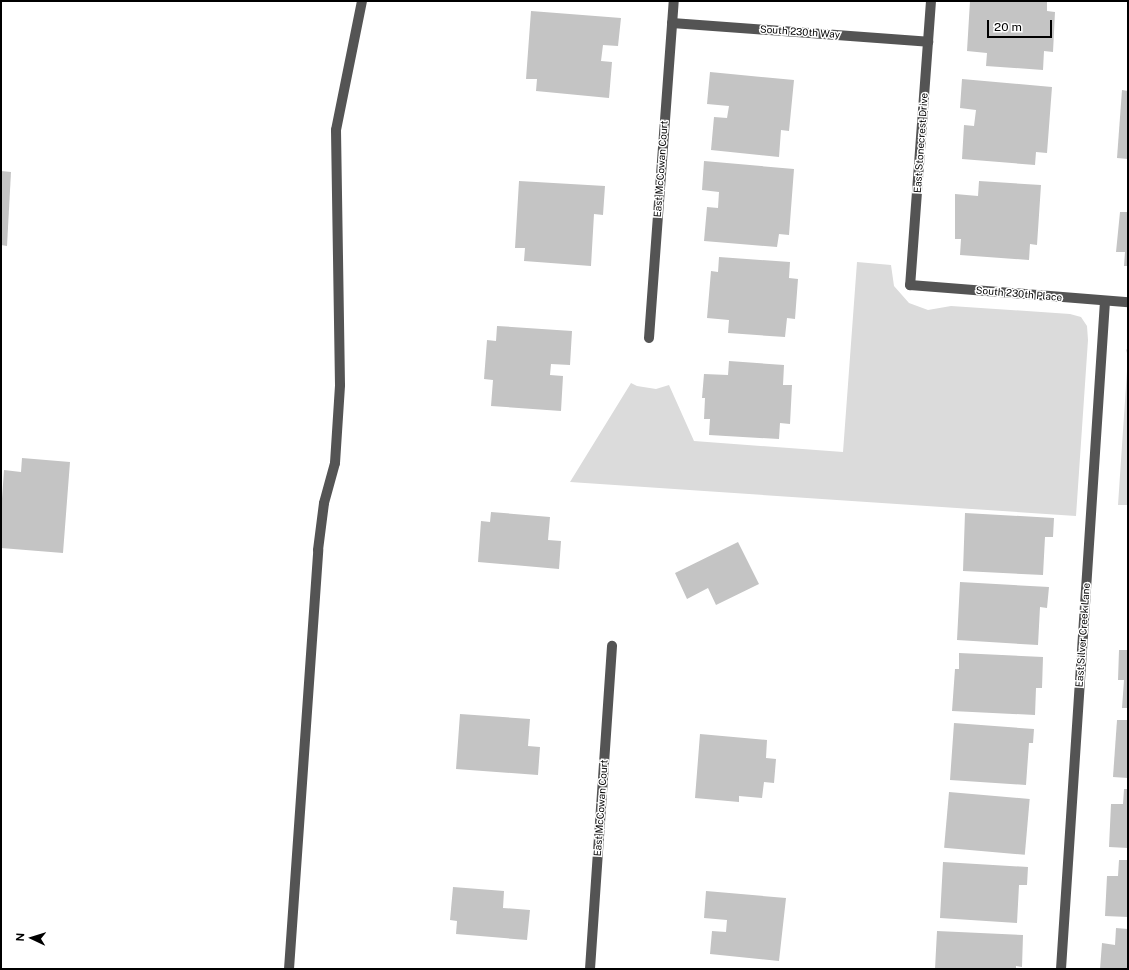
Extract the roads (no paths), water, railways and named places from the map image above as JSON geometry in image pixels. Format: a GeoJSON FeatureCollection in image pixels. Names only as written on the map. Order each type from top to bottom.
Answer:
{"type":"FeatureCollection","features":[{"type":"Feature","properties":{"kind":"street"},"geometry":{"type":"LineString","coordinates":[[289,969],[318,550],[324,503],[335,463],[340,385],[336,130],[362,1]]}},
{"type":"Feature","properties":{"kind":"street","name":"East McCowan Court"},"geometry":{"type":"LineString","coordinates":[[649,338],[674,1]]}},
{"type":"Feature","properties":{"kind":"street","name":"East Stonecrest Drive"},"geometry":{"type":"LineString","coordinates":[[910,285],[931,1]]}},
{"type":"Feature","properties":{"kind":"street","name":"South 230th Way"},"geometry":{"type":"LineString","coordinates":[[672,23],[928,42]]}},
{"type":"Feature","properties":{"kind":"street","name":"South 230th Place"},"geometry":{"type":"LineString","coordinates":[[910,285],[1128,302]]}},
{"type":"Feature","properties":{"kind":"street","name":"East Silver Creek Lane"},"geometry":{"type":"LineString","coordinates":[[1061,969],[1105,301]]}},
{"type":"Feature","properties":{"kind":"street","name":"East McCowan Court"},"geometry":{"type":"LineString","coordinates":[[590,969],[612,646]]}}]}
